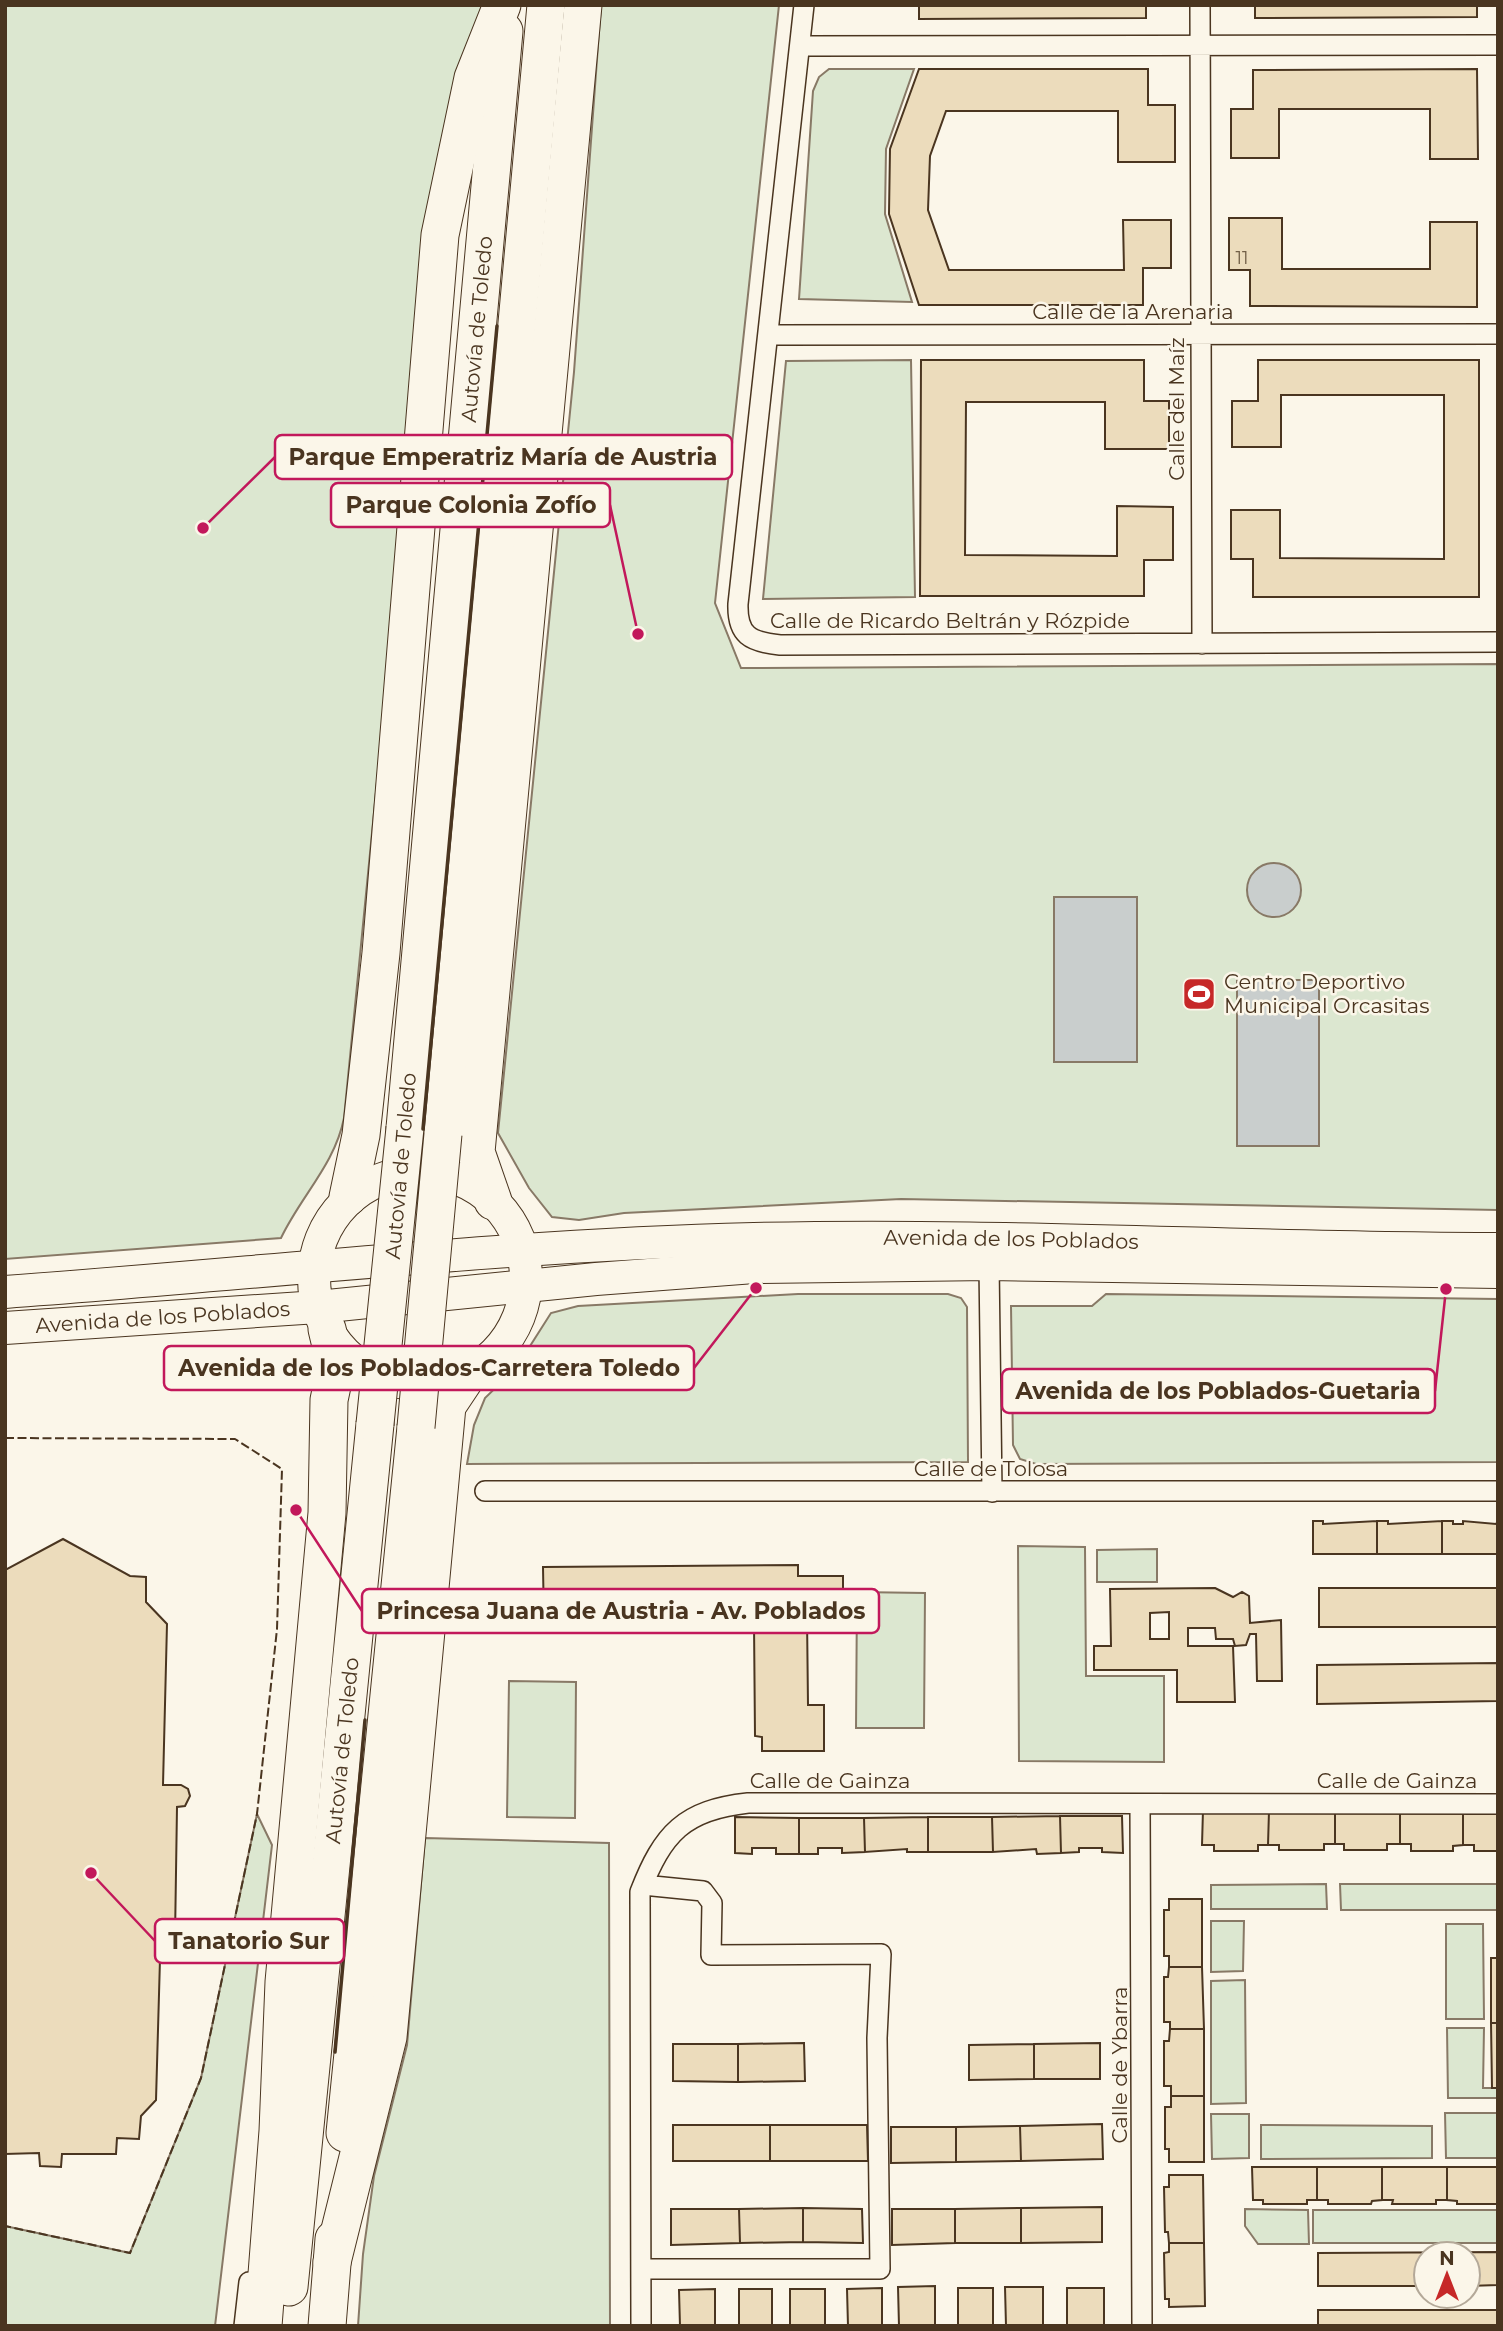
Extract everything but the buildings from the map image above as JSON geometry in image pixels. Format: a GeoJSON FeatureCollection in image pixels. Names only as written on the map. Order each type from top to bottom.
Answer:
{"type":"FeatureCollection","features":[{"type":"Feature","properties":{"kind":"highway","name":"Autovía de Toledo"},"geometry":{"type":"LineString","coordinates":[[284,2326],[405,1128],[504,5]]}},
{"type":"Feature","properties":{"kind":"highway"},"geometry":{"type":"LineString","coordinates":[[348,1197],[361,1135],[381,953],[440,235],[473,78],[504,5]]}},
{"type":"Feature","properties":{"kind":"highway","name":"Autovía de Toledo"},"geometry":{"type":"LineString","coordinates":[[327,2326],[416,1427],[546,5]]}},
{"type":"Feature","properties":{"kind":"highway"},"geometry":{"type":"LineString","coordinates":[[493,1201],[477,1152],[583,5]]}},
{"type":"Feature","properties":{"kind":"highway"},"geometry":{"type":"LineString","coordinates":[[263,2326],[278,2131],[284,1982],[327,1513],[329,1400],[336,1367],[322,1318]]}},
{"type":"Feature","properties":{"kind":"highway"},"geometry":{"type":"LineString","coordinates":[[332,2262],[388,2037],[447,1406],[469,1373]]}},
{"type":"Feature","properties":{"kind":"main road","name":"Avenida de los Poblados"},"geometry":{"type":"LineString","coordinates":[[433,1173],[466,1183],[493,1201],[511,1223],[523,1250],[527,1286],[514,1330],[487,1361],[469,1373],[444,1382],[416,1385],[378,1376],[349,1358],[322,1318],[314,1268],[330,1220],[348,1197],[387,1178],[433,1173]]}},
{"type":"Feature","properties":{"kind":"main road","name":"Avenida de los Poblados"},"geometry":{"type":"LineString","coordinates":[[5,1292],[523,1250],[822,1238],[1498,1248]]}},
{"type":"Feature","properties":{"kind":"main road","name":"Avenida de los Poblados"},"geometry":{"type":"LineString","coordinates":[[5,1328],[322,1318],[527,1286],[754,1267],[989,1264],[1498,1272]]}},
{"type":"Feature","properties":{"kind":"street","name":"Calle de Ricardo Beltrán y Rózpide"},"geometry":{"type":"LineString","coordinates":[[804,5],[738,604],[738,621],[747,635],[760,643],[780,645],[1498,642]]}},
{"type":"Feature","properties":{"kind":"street","name":"Calle del Maíz"},"geometry":{"type":"LineString","coordinates":[[1200,5],[1202,644]]}},
{"type":"Feature","properties":{"kind":"street"},"geometry":{"type":"LineString","coordinates":[[800,46],[1498,46]]}},
{"type":"Feature","properties":{"kind":"street","name":"Calle de la Arenaria"},"geometry":{"type":"LineString","coordinates":[[768,335],[1498,334]]}},
{"type":"Feature","properties":{"kind":"street"},"geometry":{"type":"LineString","coordinates":[[989,1264],[992,1492]]}},
{"type":"Feature","properties":{"kind":"street","name":"Calle de Tolosa"},"geometry":{"type":"LineString","coordinates":[[485,1491],[1498,1491]]}},
{"type":"Feature","properties":{"kind":"street","name":"Calle de Gainza"},"geometry":{"type":"LineString","coordinates":[[641,2326],[640,1892],[658,1850],[677,1828],[695,1815],[722,1806],[748,1803],[1498,1804]]}},
{"type":"Feature","properties":{"kind":"street","name":"Calle de Ybarra"},"geometry":{"type":"LineString","coordinates":[[1140,1805],[1142,2326]]}},
{"type":"Feature","properties":{"kind":"street"},"geometry":{"type":"LineString","coordinates":[[641,2269],[880,2269],[877,2038],[881,1954],[711,1955],[712,1903],[703,1891],[643,1885]]}},
{"type":"Feature","properties":{"kind":"street"},"geometry":{"type":"LineString","coordinates":[[244,2326],[284,1982]]}},
{"type":"Feature","properties":{"kind":"green space"},"geometry":{"type":"Polygon","coordinates":[[[5,5],[484,5],[432,222],[344,1118],[333,1150],[281,1238],[5,1259],[5,5]]]}},
{"type":"Feature","properties":{"kind":"green space"},"geometry":{"type":"Polygon","coordinates":[[[601,5],[779,5],[715,603],[741,668],[1498,664],[1498,1210],[901,1199],[624,1213],[579,1220],[552,1217],[529,1188],[498,1133],[574,372],[601,5]]]}},
{"type":"Feature","properties":{"kind":"green space"},"geometry":{"type":"Polygon","coordinates":[[[829,69],[914,69],[886,149],[885,214],[912,302],[799,299],[813,91],[819,77],[829,69]]]}},
{"type":"Feature","properties":{"kind":"green space"},"geometry":{"type":"Polygon","coordinates":[[[911,360],[915,597],[763,599],[786,361],[911,360]]]}},
{"type":"Feature","properties":{"kind":"green space"},"geometry":{"type":"Polygon","coordinates":[[[798,1294],[948,1294],[961,1298],[967,1307],[968,1462],[467,1464],[474,1425],[485,1398],[516,1368],[551,1313],[578,1306],[798,1294]]]}},
{"type":"Feature","properties":{"kind":"green space"},"geometry":{"type":"Polygon","coordinates":[[[1106,1294],[1498,1299],[1498,1462],[1036,1464],[1020,1459],[1013,1445],[1011,1306],[1092,1306],[1106,1294]]]}},
{"type":"Feature","properties":{"kind":"green space"},"geometry":{"type":"Polygon","coordinates":[[[1018,1546],[1085,1547],[1086,1676],[1164,1676],[1164,1762],[1019,1761],[1018,1546]]]}},
{"type":"Feature","properties":{"kind":"green space"},"geometry":{"type":"Polygon","coordinates":[[[1157,1549],[1157,1582],[1097,1582],[1097,1550],[1157,1549]]]}},
{"type":"Feature","properties":{"kind":"green space"},"geometry":{"type":"Polygon","coordinates":[[[857,1592],[925,1593],[924,1728],[856,1728],[857,1592]]]}},
{"type":"Feature","properties":{"kind":"green space"},"geometry":{"type":"Polygon","coordinates":[[[509,1681],[576,1682],[575,1818],[507,1817],[509,1681]]]}},
{"type":"Feature","properties":{"kind":"green space"},"geometry":{"type":"Polygon","coordinates":[[[257,1814],[272,1845],[215,2326],[5,2326],[5,2226],[130,2253],[201,2078],[257,1814]]]}},
{"type":"Feature","properties":{"kind":"green space"},"geometry":{"type":"Polygon","coordinates":[[[425,1838],[609,1843],[610,2326],[358,2326],[363,2254],[374,2176],[407,2045],[425,1838]]]}},
{"type":"Feature","properties":{"kind":"green space"},"geometry":{"type":"Polygon","coordinates":[[[1326,1884],[1327,1909],[1211,1909],[1211,1885],[1326,1884]]]}},
{"type":"Feature","properties":{"kind":"green space"},"geometry":{"type":"Polygon","coordinates":[[[1340,1884],[1498,1884],[1498,1910],[1341,1910],[1340,1884]]]}},
{"type":"Feature","properties":{"kind":"green space"},"geometry":{"type":"Polygon","coordinates":[[[1211,1921],[1244,1921],[1243,1971],[1211,1972],[1211,1921]]]}},
{"type":"Feature","properties":{"kind":"green space"},"geometry":{"type":"Polygon","coordinates":[[[1446,1924],[1483,1924],[1484,2019],[1446,2019],[1446,1924]]]}},
{"type":"Feature","properties":{"kind":"green space"},"geometry":{"type":"Polygon","coordinates":[[[1245,1980],[1246,2103],[1211,2104],[1211,1981],[1245,1980]]]}},
{"type":"Feature","properties":{"kind":"green space"},"geometry":{"type":"Polygon","coordinates":[[[1447,2028],[1484,2028],[1483,2088],[1498,2088],[1498,2098],[1448,2098],[1447,2028]]]}},
{"type":"Feature","properties":{"kind":"green space"},"geometry":{"type":"Polygon","coordinates":[[[1445,2113],[1498,2113],[1498,2158],[1446,2158],[1445,2113]]]}},
{"type":"Feature","properties":{"kind":"green space"},"geometry":{"type":"Polygon","coordinates":[[[1211,2114],[1249,2114],[1249,2158],[1212,2159],[1211,2114]]]}},
{"type":"Feature","properties":{"kind":"green space"},"geometry":{"type":"Polygon","coordinates":[[[1261,2125],[1432,2126],[1432,2158],[1261,2159],[1261,2125]]]}},
{"type":"Feature","properties":{"kind":"green space"},"geometry":{"type":"Polygon","coordinates":[[[1245,2209],[1308,2210],[1309,2244],[1258,2244],[1245,2226],[1245,2209]]]}},
{"type":"Feature","properties":{"kind":"green space"},"geometry":{"type":"Polygon","coordinates":[[[1313,2210],[1498,2210],[1498,2243],[1482,2243],[1482,2240],[1412,2240],[1412,2243],[1313,2243],[1313,2210]]]}},
{"type":"Feature","properties":{"kind":"shaded area"},"geometry":{"type":"Polygon","coordinates":[[[1274,863],[1293,871],[1301,890],[1293,909],[1274,917],[1255,909],[1247,890],[1255,871],[1274,863]]]}},
{"type":"Feature","properties":{"kind":"shaded area"},"geometry":{"type":"Polygon","coordinates":[[[1054,897],[1137,897],[1137,1062],[1054,1062],[1054,897]]]}},
{"type":"Feature","properties":{"kind":"shaded area"},"geometry":{"type":"Polygon","coordinates":[[[1237,980],[1319,980],[1319,1146],[1237,1146],[1237,980]]]}},
{"type":"Feature","properties":{"kind":"fence"},"geometry":{"type":"LineString","coordinates":[[5,1438],[235,1439],[282,1469],[277,1629],[257,1814],[201,2078],[130,2253],[5,2226]]}},
{"type":"Feature","properties":{"kind":"wall"},"geometry":{"type":"LineString","coordinates":[[423,1129],[497,326]]}},
{"type":"Feature","properties":{"kind":"wall"},"geometry":{"type":"LineString","coordinates":[[335,2052],[365,1720]]}},
{"type":"Feature","properties":{"kind":"place","name":"Parque Emperatriz María de Austria"},"geometry":{"type":"Point","coordinates":[203,528]}},
{"type":"Feature","properties":{"kind":"place","name":"Parque Colonia Zofío"},"geometry":{"type":"Point","coordinates":[638,634]}},
{"type":"Feature","properties":{"kind":"place","name":"Centro Deportivo Municipal Orcasitas"},"geometry":{"type":"Point","coordinates":[1199,994]}},
{"type":"Feature","properties":{"kind":"place","name":"Avenida de los Poblados-Carretera Toledo"},"geometry":{"type":"Point","coordinates":[756,1288]}},
{"type":"Feature","properties":{"kind":"place","name":"Avenida de los Poblados-Guetaria"},"geometry":{"type":"Point","coordinates":[1446,1289]}},
{"type":"Feature","properties":{"kind":"place","name":"Princesa Juana de Austria - Av. Poblados"},"geometry":{"type":"Point","coordinates":[296,1510]}},
{"type":"Feature","properties":{"kind":"place","name":"Tanatorio Sur"},"geometry":{"type":"Point","coordinates":[91,1873]}}]}
